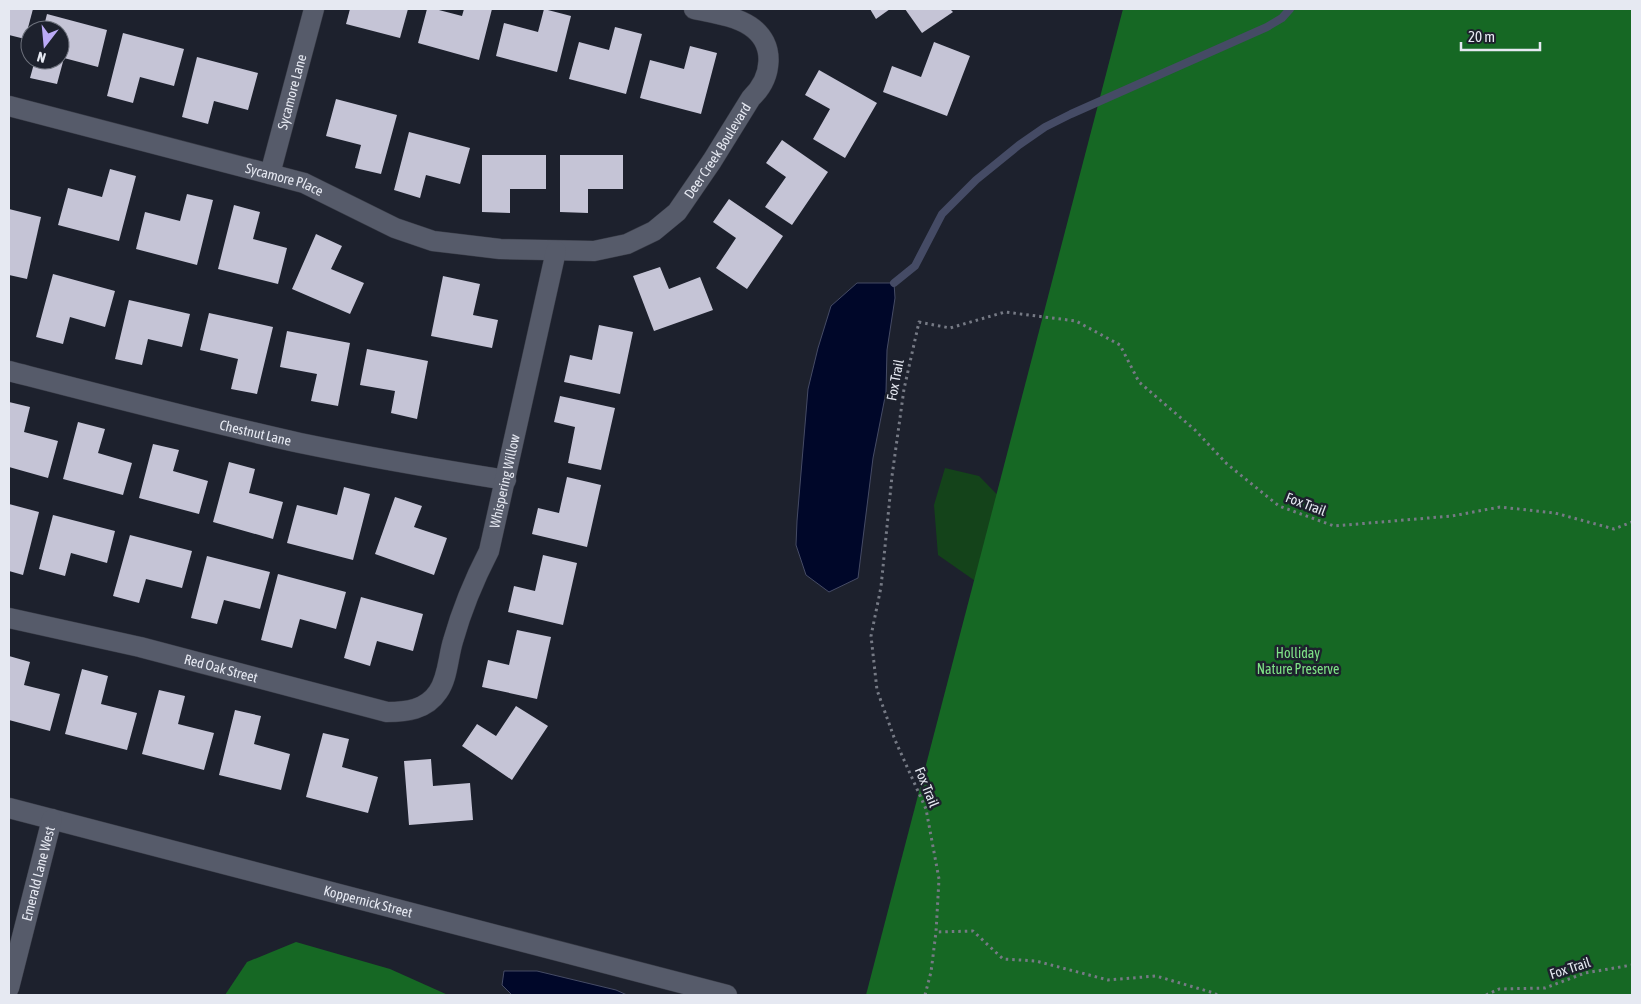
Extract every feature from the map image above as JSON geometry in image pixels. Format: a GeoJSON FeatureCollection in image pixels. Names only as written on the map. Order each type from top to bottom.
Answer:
{"type":"FeatureCollection","features":[{"type":"Feature","properties":{"kind":"street","name":"Sycamore Lane"},"geometry":{"type":"LineString","coordinates":[[270,174],[314,9]]}},
{"type":"Feature","properties":{"kind":"street","name":"Deer Creek Boulevard"},"geometry":{"type":"LineString","coordinates":[[556,251],[594,251],[627,244],[654,231],[677,212],[712,162],[751,98],[765,80],[769,58],[761,38],[751,26],[738,20],[694,9]]}},
{"type":"Feature","properties":{"kind":"street","name":"Sycamore Place"},"geometry":{"type":"LineString","coordinates":[[9,106],[304,183],[395,228],[433,241],[500,250],[556,251]]}},
{"type":"Feature","properties":{"kind":"street","name":"Whispering Willow"},"geometry":{"type":"LineString","coordinates":[[429,702],[444,683],[452,644],[462,612],[474,581],[489,551],[556,251]]}},
{"type":"Feature","properties":{"kind":"street","name":"Chestnut Lane"},"geometry":{"type":"LineString","coordinates":[[9,371],[125,402],[300,443],[506,480]]}},
{"type":"Feature","properties":{"kind":"street","name":"Red Oak Street"},"geometry":{"type":"LineString","coordinates":[[9,618],[140,647],[387,712],[408,712],[429,702]]}},
{"type":"Feature","properties":{"kind":"street","name":"Koppernick Street"},"geometry":{"type":"LineString","coordinates":[[9,808],[727,995]]}},
{"type":"Feature","properties":{"kind":"street","name":"Emerald Lane West"},"geometry":{"type":"LineString","coordinates":[[9,988],[52,819]]}},
{"type":"Feature","properties":{"kind":"path","name":"Fox Trail"},"geometry":{"type":"LineString","coordinates":[[936,932],[939,879],[926,809],[895,740],[877,690],[871,636],[881,587],[892,476],[904,389],[919,322],[950,328],[1005,312],[1076,321],[1120,345],[1140,382],[1195,430],[1228,464],[1279,506],[1334,526],[1452,516],[1500,507],[1555,512],[1614,530],[1632,522]]}},
{"type":"Feature","properties":{"kind":"path"},"geometry":{"type":"LineString","coordinates":[[925,995],[931,972],[936,932],[974,931],[1003,959],[1036,961],[1079,974],[1108,980],[1156,976],[1217,995]]}},
{"type":"Feature","properties":{"kind":"path","name":"Fox Trail"},"geometry":{"type":"LineString","coordinates":[[1486,995],[1499,989],[1545,988],[1585,972],[1632,965]]}},
{"type":"Feature","properties":{"kind":"green space","name":"Holliday Nature Preserve"},"geometry":{"type":"Polygon","coordinates":[[[1123,9],[1632,9],[1632,995],[866,995],[1123,9]]]}},
{"type":"Feature","properties":{"kind":"green space"},"geometry":{"type":"Polygon","coordinates":[[[945,468],[979,476],[1016,514],[1004,601],[938,555],[934,505],[945,468]]]}},
{"type":"Feature","properties":{"kind":"green space"},"geometry":{"type":"Polygon","coordinates":[[[296,942],[390,969],[448,995],[225,995],[247,962],[296,942]]]}},
{"type":"Feature","properties":{"kind":"water"},"geometry":{"type":"Polygon","coordinates":[[[857,283],[894,283],[895,298],[887,350],[886,392],[873,458],[858,578],[829,592],[806,575],[796,545],[808,389],[831,306],[857,283]]]}},
{"type":"Feature","properties":{"kind":"water"},"geometry":{"type":"Polygon","coordinates":[[[504,971],[537,971],[616,990],[627,995],[512,995],[502,985],[504,971]]]}},
{"type":"Feature","properties":{"kind":"building"},"geometry":{"type":"Polygon","coordinates":[[[9,9],[33,9],[30,20],[20,20],[20,38],[9,35],[9,9]]]}},
{"type":"Feature","properties":{"kind":"building"},"geometry":{"type":"Polygon","coordinates":[[[350,9],[408,9],[400,38],[346,24],[350,9]]]}},
{"type":"Feature","properties":{"kind":"building"},"geometry":{"type":"Polygon","coordinates":[[[427,9],[435,9],[462,16],[464,9],[492,9],[479,60],[418,43],[427,9]]]}},
{"type":"Feature","properties":{"kind":"building"},"geometry":{"type":"Polygon","coordinates":[[[544,9],[571,16],[557,72],[496,56],[504,23],[538,32],[544,9]]]}},
{"type":"Feature","properties":{"kind":"building"},"geometry":{"type":"Polygon","coordinates":[[[870,9],[890,9],[876,19],[870,9]]]}},
{"type":"Feature","properties":{"kind":"building"},"geometry":{"type":"Polygon","coordinates":[[[905,9],[950,9],[953,12],[922,33],[905,9]]]}},
{"type":"Feature","properties":{"kind":"building"},"geometry":{"type":"Polygon","coordinates":[[[47,14],[70,20],[46,20],[47,14]]]}},
{"type":"Feature","properties":{"kind":"building"},"geometry":{"type":"Polygon","coordinates":[[[70,20],[107,30],[98,67],[70,60],[70,20]]]}},
{"type":"Feature","properties":{"kind":"building"},"geometry":{"type":"Polygon","coordinates":[[[615,27],[642,34],[626,94],[569,79],[579,42],[609,50],[615,27]]]}},
{"type":"Feature","properties":{"kind":"building"},"geometry":{"type":"Polygon","coordinates":[[[123,33],[184,49],[174,86],[140,77],[133,103],[107,96],[123,33]]]}},
{"type":"Feature","properties":{"kind":"building"},"geometry":{"type":"Polygon","coordinates":[[[934,42],[970,56],[947,116],[883,92],[892,66],[921,77],[934,42]]]}},
{"type":"Feature","properties":{"kind":"building"},"geometry":{"type":"Polygon","coordinates":[[[690,46],[717,53],[701,114],[640,98],[650,60],[684,69],[690,46]]]}},
{"type":"Feature","properties":{"kind":"building"},"geometry":{"type":"Polygon","coordinates":[[[197,57],[258,73],[248,110],[214,101],[208,124],[182,117],[197,57]]]}},
{"type":"Feature","properties":{"kind":"building"},"geometry":{"type":"Polygon","coordinates":[[[32,70],[61,70],[57,84],[30,78],[32,70]]]}},
{"type":"Feature","properties":{"kind":"building"},"geometry":{"type":"Polygon","coordinates":[[[819,70],[877,103],[845,158],[813,139],[830,109],[805,95],[819,70]]]}},
{"type":"Feature","properties":{"kind":"building"},"geometry":{"type":"Polygon","coordinates":[[[336,99],[397,115],[381,174],[355,168],[361,145],[326,136],[336,99]]]}},
{"type":"Feature","properties":{"kind":"building"},"geometry":{"type":"Polygon","coordinates":[[[409,132],[470,148],[460,184],[426,175],[420,198],[394,190],[409,132]]]}},
{"type":"Feature","properties":{"kind":"building"},"geometry":{"type":"Polygon","coordinates":[[[782,140],[828,172],[792,225],[765,207],[786,177],[766,163],[782,140]]]}},
{"type":"Feature","properties":{"kind":"building"},"geometry":{"type":"Polygon","coordinates":[[[482,155],[546,155],[546,189],[510,189],[510,213],[482,212],[482,155]]]}},
{"type":"Feature","properties":{"kind":"building"},"geometry":{"type":"Polygon","coordinates":[[[560,155],[623,155],[623,189],[588,189],[588,213],[560,212],[560,155]]]}},
{"type":"Feature","properties":{"kind":"building"},"geometry":{"type":"Polygon","coordinates":[[[110,169],[136,176],[119,241],[58,225],[68,188],[102,197],[110,169]]]}},
{"type":"Feature","properties":{"kind":"building"},"geometry":{"type":"Polygon","coordinates":[[[187,194],[213,200],[197,265],[136,249],[145,212],[180,221],[187,194]]]}},
{"type":"Feature","properties":{"kind":"building"},"geometry":{"type":"Polygon","coordinates":[[[729,199],[783,236],[747,289],[716,268],[736,238],[713,222],[729,199]]]}},
{"type":"Feature","properties":{"kind":"building"},"geometry":{"type":"Polygon","coordinates":[[[234,205],[260,212],[253,239],[287,248],[278,284],[218,269],[234,205]]]}},
{"type":"Feature","properties":{"kind":"building"},"geometry":{"type":"Polygon","coordinates":[[[9,209],[41,217],[27,279],[9,275],[9,209]]]}},
{"type":"Feature","properties":{"kind":"building"},"geometry":{"type":"Polygon","coordinates":[[[316,234],[342,246],[331,269],[364,283],[350,314],[292,289],[316,234]]]}},
{"type":"Feature","properties":{"kind":"building"},"geometry":{"type":"Polygon","coordinates":[[[660,267],[669,289],[700,277],[713,310],[654,331],[633,276],[660,267]]]}},
{"type":"Feature","properties":{"kind":"building"},"geometry":{"type":"Polygon","coordinates":[[[53,274],[115,291],[105,327],[70,317],[63,344],[36,337],[53,274]]]}},
{"type":"Feature","properties":{"kind":"building"},"geometry":{"type":"Polygon","coordinates":[[[443,276],[480,284],[473,315],[498,320],[492,348],[431,336],[443,276]]]}},
{"type":"Feature","properties":{"kind":"building"},"geometry":{"type":"Polygon","coordinates":[[[129,300],[190,314],[182,347],[148,339],[142,365],[115,359],[129,300]]]}},
{"type":"Feature","properties":{"kind":"building"},"geometry":{"type":"Polygon","coordinates":[[[209,313],[273,327],[257,394],[231,389],[238,359],[200,350],[209,313]]]}},
{"type":"Feature","properties":{"kind":"building"},"geometry":{"type":"Polygon","coordinates":[[[599,325],[633,332],[620,394],[564,382],[570,355],[592,360],[599,325]]]}},
{"type":"Feature","properties":{"kind":"building"},"geometry":{"type":"Polygon","coordinates":[[[287,331],[350,343],[338,406],[311,401],[317,374],[280,367],[287,331]]]}},
{"type":"Feature","properties":{"kind":"building"},"geometry":{"type":"Polygon","coordinates":[[[367,349],[428,361],[417,419],[391,413],[395,391],[360,385],[367,349]]]}},
{"type":"Feature","properties":{"kind":"building"},"geometry":{"type":"Polygon","coordinates":[[[560,396],[615,408],[601,470],[568,463],[575,427],[554,422],[560,396]]]}},
{"type":"Feature","properties":{"kind":"building"},"geometry":{"type":"Polygon","coordinates":[[[9,402],[30,407],[24,432],[58,441],[48,478],[9,467],[9,402]]]}},
{"type":"Feature","properties":{"kind":"building"},"geometry":{"type":"Polygon","coordinates":[[[78,422],[105,429],[98,453],[132,463],[123,495],[63,479],[78,422]]]}},
{"type":"Feature","properties":{"kind":"building"},"geometry":{"type":"Polygon","coordinates":[[[153,444],[179,450],[173,471],[208,481],[199,514],[139,498],[153,444]]]}},
{"type":"Feature","properties":{"kind":"building"},"geometry":{"type":"Polygon","coordinates":[[[229,462],[255,469],[249,493],[283,502],[273,539],[213,522],[229,462]]]}},
{"type":"Feature","properties":{"kind":"building"},"geometry":{"type":"Polygon","coordinates":[[[567,477],[601,485],[587,547],[532,534],[538,508],[559,513],[567,477]]]}},
{"type":"Feature","properties":{"kind":"building"},"geometry":{"type":"Polygon","coordinates":[[[344,487],[370,494],[353,560],[287,543],[297,505],[337,515],[344,487]]]}},
{"type":"Feature","properties":{"kind":"building"},"geometry":{"type":"Polygon","coordinates":[[[395,497],[422,506],[414,527],[447,538],[434,575],[375,554],[395,497]]]}},
{"type":"Feature","properties":{"kind":"building"},"geometry":{"type":"Polygon","coordinates":[[[9,504],[39,512],[23,575],[9,571],[9,504]]]}},
{"type":"Feature","properties":{"kind":"building"},"geometry":{"type":"Polygon","coordinates":[[[53,515],[115,531],[107,563],[71,553],[65,576],[39,569],[53,515]]]}},
{"type":"Feature","properties":{"kind":"building"},"geometry":{"type":"Polygon","coordinates":[[[130,535],[192,551],[182,588],[146,579],[139,603],[113,596],[130,535]]]}},
{"type":"Feature","properties":{"kind":"building"},"geometry":{"type":"Polygon","coordinates":[[[543,555],[577,563],[563,625],[508,612],[514,586],[535,591],[543,555]]]}},
{"type":"Feature","properties":{"kind":"building"},"geometry":{"type":"Polygon","coordinates":[[[207,556],[270,572],[260,609],[224,600],[217,624],[191,618],[207,556]]]}},
{"type":"Feature","properties":{"kind":"building"},"geometry":{"type":"Polygon","coordinates":[[[278,574],[346,592],[336,629],[300,619],[292,648],[261,640],[278,574]]]}},
{"type":"Feature","properties":{"kind":"building"},"geometry":{"type":"Polygon","coordinates":[[[361,597],[423,614],[413,651],[377,641],[370,666],[344,658],[361,597]]]}},
{"type":"Feature","properties":{"kind":"building"},"geometry":{"type":"Polygon","coordinates":[[[517,630],[551,637],[537,699],[482,687],[488,660],[509,665],[517,630]]]}},
{"type":"Feature","properties":{"kind":"building"},"geometry":{"type":"Polygon","coordinates":[[[9,656],[30,662],[24,685],[60,694],[50,731],[9,720],[9,656]]]}},
{"type":"Feature","properties":{"kind":"building"},"geometry":{"type":"Polygon","coordinates":[[[82,669],[108,676],[101,704],[137,713],[127,750],[65,734],[82,669]]]}},
{"type":"Feature","properties":{"kind":"building"},"geometry":{"type":"Polygon","coordinates":[[[159,690],[185,696],[178,724],[214,733],[204,770],[142,754],[159,690]]]}},
{"type":"Feature","properties":{"kind":"building"},"geometry":{"type":"Polygon","coordinates":[[[516,706],[548,726],[512,780],[462,746],[477,724],[496,736],[516,706]]]}},
{"type":"Feature","properties":{"kind":"building"},"geometry":{"type":"Polygon","coordinates":[[[235,710],[261,716],[254,744],[290,754],[281,790],[219,775],[235,710]]]}},
{"type":"Feature","properties":{"kind":"building"},"geometry":{"type":"Polygon","coordinates":[[[323,733],[349,739],[342,767],[378,777],[368,813],[306,797],[323,733]]]}},
{"type":"Feature","properties":{"kind":"building"},"geometry":{"type":"Polygon","coordinates":[[[431,759],[433,786],[470,783],[473,820],[409,825],[404,761],[431,759]]]}},
{"type":"Feature","properties":{"kind":"waterway"},"geometry":{"type":"LineString","coordinates":[[894,283],[915,266],[942,214],[976,180],[1019,145],[1045,127],[1267,27],[1282,18],[1290,9]]}}]}
